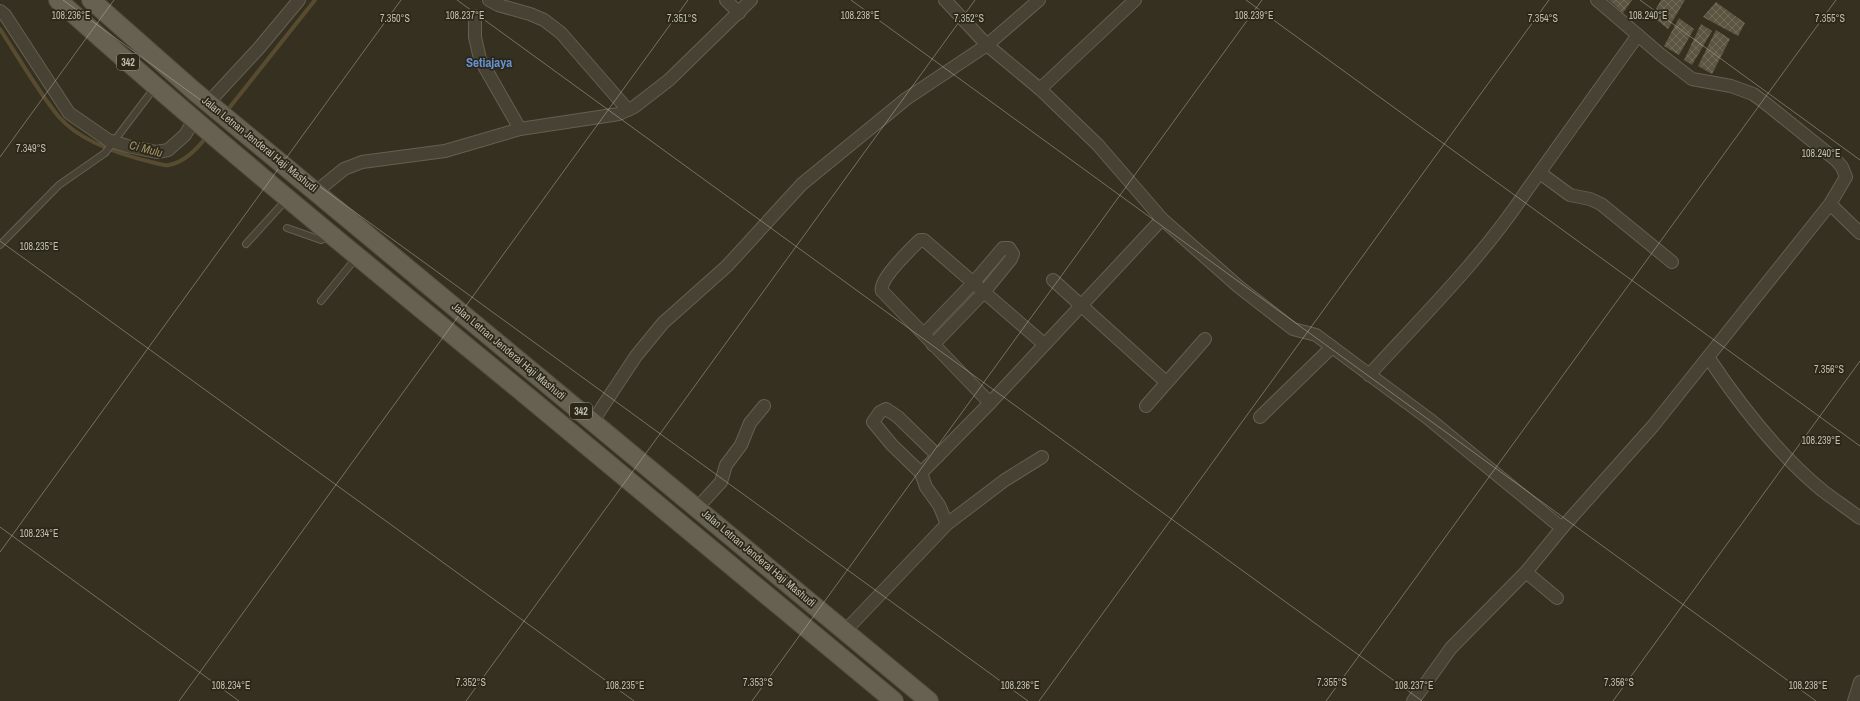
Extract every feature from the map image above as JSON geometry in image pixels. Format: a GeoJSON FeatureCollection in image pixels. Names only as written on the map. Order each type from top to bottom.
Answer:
{"type":"FeatureCollection","features":[{"type":"Feature","properties":{"kind":"main road","name":"Jalan Letnan Jenderal Haji Mashudi"},"geometry":{"type":"LineString","coordinates":[[58,0],[196,122],[287,199],[621,473],[894,701]]}},
{"type":"Feature","properties":{"kind":"main road","name":"Jalan Letnan Jenderal Haji Mashudi"},"geometry":{"type":"LineString","coordinates":[[91,0],[210,104],[698,507],[929,701]]}},
{"type":"Feature","properties":{"kind":"main road"},"geometry":{"type":"LineString","coordinates":[[129,63],[145,48]]}},
{"type":"Feature","properties":{"kind":"street"},"geometry":{"type":"LineString","coordinates":[[210,104],[300,0]]}},
{"type":"Feature","properties":{"kind":"street"},"geometry":{"type":"LineString","coordinates":[[489,0],[503,7],[530,14],[544,20],[561,33],[628,110]]}},
{"type":"Feature","properties":{"kind":"street"},"geometry":{"type":"LineString","coordinates":[[726,0],[739,13]]}},
{"type":"Feature","properties":{"kind":"street"},"geometry":{"type":"LineString","coordinates":[[317,191],[352,165],[393,156],[445,151],[520,129],[589,120],[619,114],[651,95],[669,80],[751,0]]}},
{"type":"Feature","properties":{"kind":"street"},"geometry":{"type":"LineString","coordinates":[[946,0],[987,45],[1040,89],[1098,145],[1162,219],[1238,287],[1293,329],[1316,335],[1429,419],[1562,528]]}},
{"type":"Feature","properties":{"kind":"street"},"geometry":{"type":"LineString","coordinates":[[1040,89],[1136,0]]}},
{"type":"Feature","properties":{"kind":"street"},"geometry":{"type":"LineString","coordinates":[[1413,701],[1450,648],[1526,572],[1562,528],[1653,426],[1830,204],[1842,185],[1846,174],[1836,160],[1753,94],[1731,86],[1692,79],[1597,0]]}},
{"type":"Feature","properties":{"kind":"street"},"geometry":{"type":"LineString","coordinates":[[593,421],[636,356],[663,323],[727,266],[802,184],[906,99],[987,45],[1032,2]]}},
{"type":"Feature","properties":{"kind":"street"},"geometry":{"type":"LineString","coordinates":[[0,11],[5,15],[69,113],[86,126],[114,141],[157,152],[168,150],[185,135],[196,122]]}},
{"type":"Feature","properties":{"kind":"street"},"geometry":{"type":"LineString","coordinates":[[475,16],[475,37],[480,59],[520,129]]}},
{"type":"Feature","properties":{"kind":"street"},"geometry":{"type":"LineString","coordinates":[[1369,375],[1476,259],[1515,210],[1638,35]]}},
{"type":"Feature","properties":{"kind":"street"},"geometry":{"type":"LineString","coordinates":[[1540,173],[1570,195],[1590,199],[1601,204],[1672,262]]}},
{"type":"Feature","properties":{"kind":"street"},"geometry":{"type":"LineString","coordinates":[[1830,204],[1860,233]]}},
{"type":"Feature","properties":{"kind":"street"},"geometry":{"type":"LineString","coordinates":[[921,474],[990,403],[1162,219]]}},
{"type":"Feature","properties":{"kind":"street"},"geometry":{"type":"LineString","coordinates":[[990,403],[886,296],[880,287],[890,272],[918,242],[923,240],[929,243],[1044,344]]}},
{"type":"Feature","properties":{"kind":"street"},"geometry":{"type":"LineString","coordinates":[[924,334],[974,282],[1003,248],[1009,248],[1013,254],[1011,259],[984,292],[933,345]]}},
{"type":"Feature","properties":{"kind":"street"},"geometry":{"type":"LineString","coordinates":[[1053,280],[1166,382]]}},
{"type":"Feature","properties":{"kind":"street"},"geometry":{"type":"LineString","coordinates":[[1146,406],[1205,339]]}},
{"type":"Feature","properties":{"kind":"street"},"geometry":{"type":"LineString","coordinates":[[1260,417],[1332,347]]}},
{"type":"Feature","properties":{"kind":"street"},"geometry":{"type":"LineString","coordinates":[[1708,357],[1732,394],[1774,442],[1823,490],[1858,513]]}},
{"type":"Feature","properties":{"kind":"street"},"geometry":{"type":"LineString","coordinates":[[698,507],[721,482],[726,465],[741,445],[750,423],[764,406]]}},
{"type":"Feature","properties":{"kind":"street"},"geometry":{"type":"LineString","coordinates":[[938,456],[898,417],[886,409],[880,412],[873,422],[892,445],[921,474],[926,487],[939,506],[947,524]]}},
{"type":"Feature","properties":{"kind":"street"},"geometry":{"type":"LineString","coordinates":[[846,630],[947,524],[1006,480],[1042,457]]}},
{"type":"Feature","properties":{"kind":"street"},"geometry":{"type":"LineString","coordinates":[[1526,572],[1557,598]]}},
{"type":"Feature","properties":{"kind":"street"},"geometry":{"type":"LineString","coordinates":[[1854,701],[1860,682]]}},
{"type":"Feature","properties":{"kind":"lane"},"geometry":{"type":"LineString","coordinates":[[0,245],[59,185],[105,153],[156,86]]}},
{"type":"Feature","properties":{"kind":"lane"},"geometry":{"type":"LineString","coordinates":[[246,244],[287,199]]}},
{"type":"Feature","properties":{"kind":"lane"},"geometry":{"type":"LineString","coordinates":[[287,228],[321,240],[332,236]]}},
{"type":"Feature","properties":{"kind":"lane"},"geometry":{"type":"LineString","coordinates":[[321,301],[357,256]]}},
{"type":"Feature","properties":{"kind":"building"},"geometry":{"type":"Polygon","coordinates":[[[1609,0],[1632,0],[1623,13],[1609,0]]]}},
{"type":"Feature","properties":{"kind":"building"},"geometry":{"type":"Polygon","coordinates":[[[1661,0],[1685,0],[1668,29],[1652,16],[1661,0]]]}},
{"type":"Feature","properties":{"kind":"building"},"geometry":{"type":"Polygon","coordinates":[[[1716,2],[1745,23],[1738,36],[1703,17],[1716,2]]]}},
{"type":"Feature","properties":{"kind":"building"},"geometry":{"type":"Polygon","coordinates":[[[1679,18],[1694,29],[1679,55],[1664,46],[1679,18]]]}},
{"type":"Feature","properties":{"kind":"building"},"geometry":{"type":"Polygon","coordinates":[[[1701,24],[1712,31],[1692,65],[1684,60],[1701,24]]]}},
{"type":"Feature","properties":{"kind":"building"},"geometry":{"type":"Polygon","coordinates":[[[1716,30],[1730,39],[1712,74],[1698,66],[1716,30]]]}},
{"type":"Feature","properties":{"kind":"waterway","name":"Ci Mulu"},"geometry":{"type":"LineString","coordinates":[[226,112],[315,0]]}},
{"type":"Feature","properties":{"kind":"waterway","name":"Ci Mulu"},"geometry":{"type":"LineString","coordinates":[[0,29],[36,85],[59,117],[68,126],[90,140],[127,155],[167,165],[186,158],[207,136]]}},
{"type":"Feature","properties":{"kind":"district","name":"Setiajaya"},"geometry":{"type":"Point","coordinates":[489,62]}}]}
